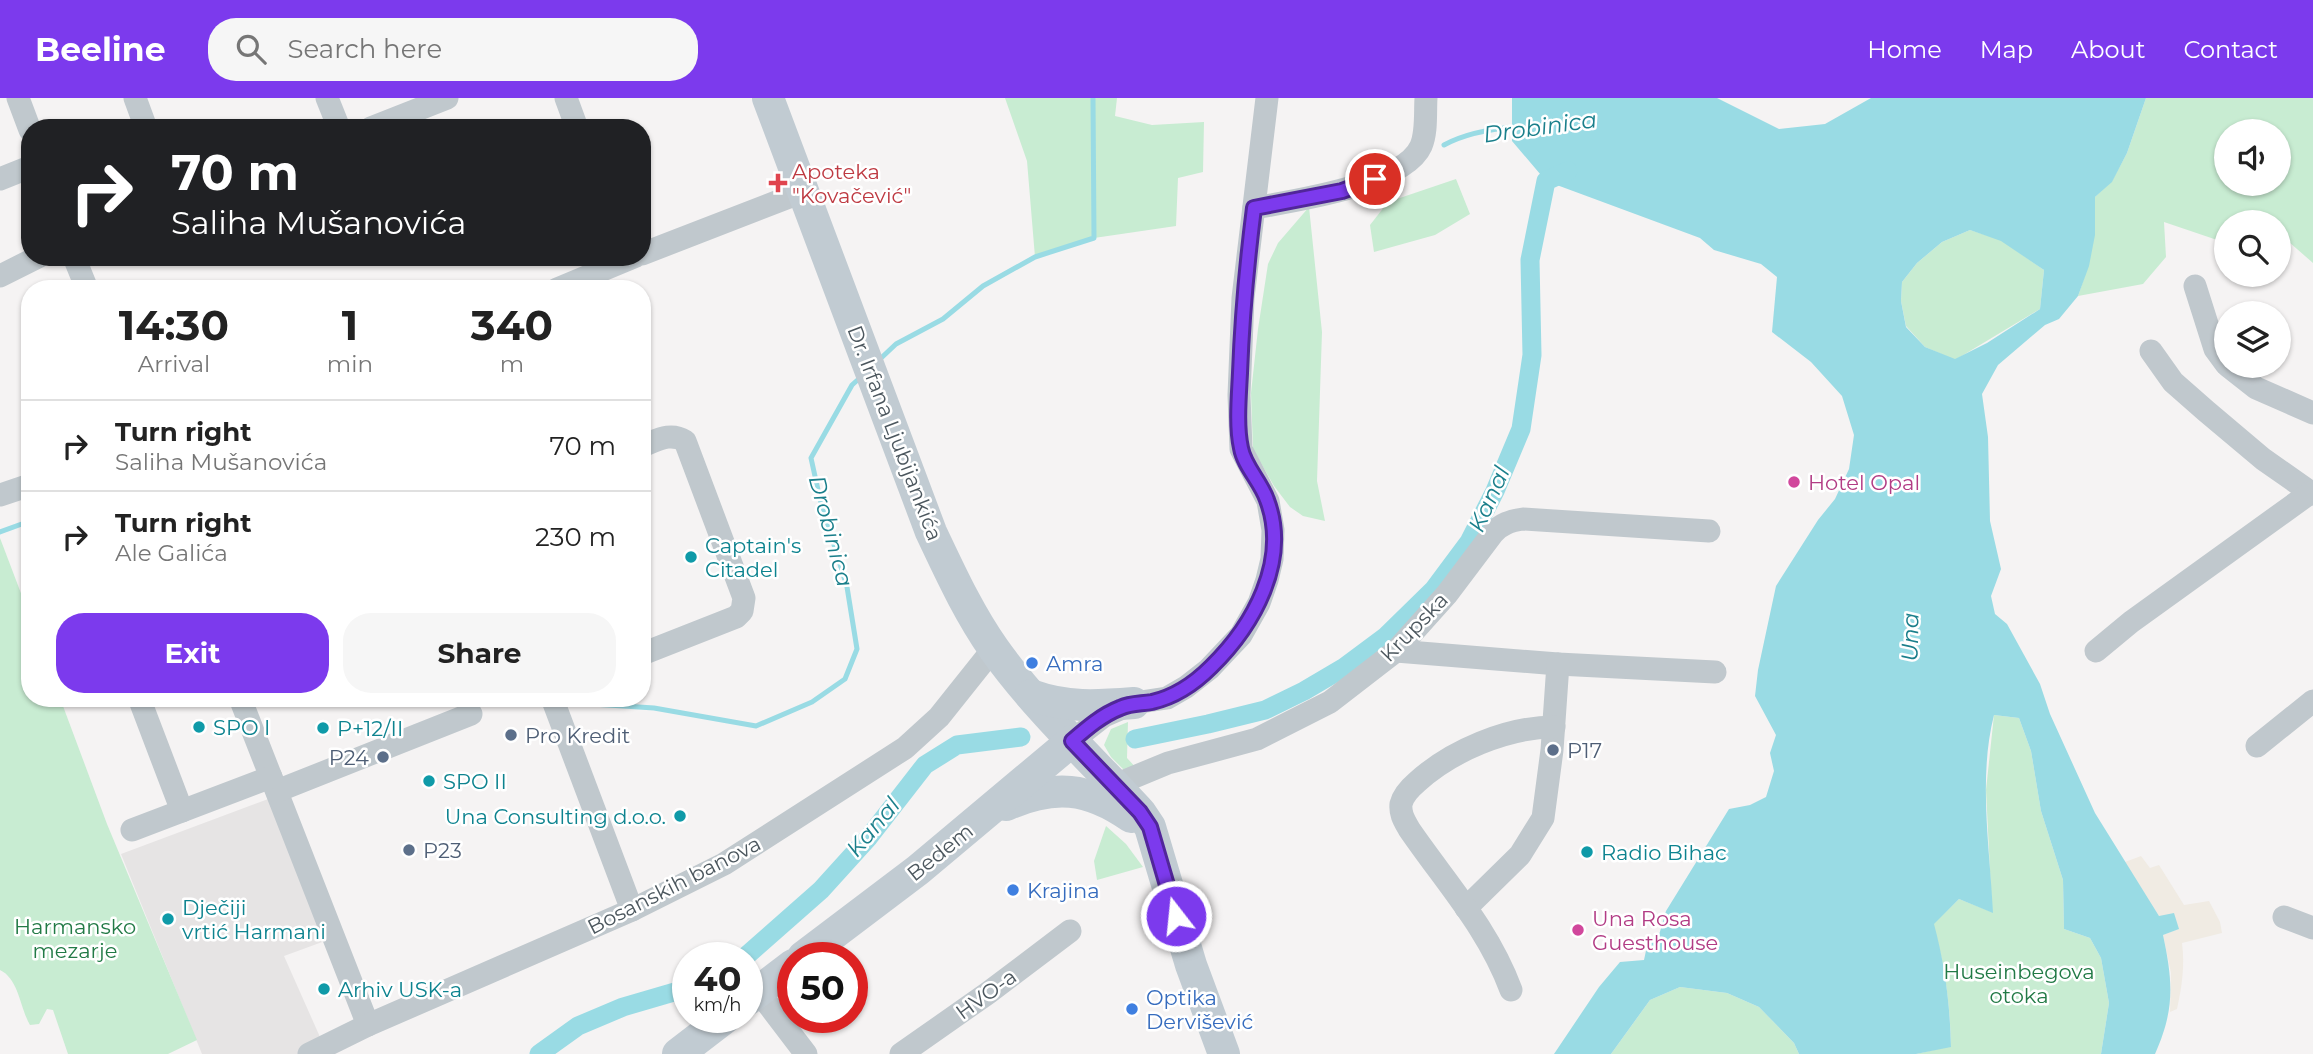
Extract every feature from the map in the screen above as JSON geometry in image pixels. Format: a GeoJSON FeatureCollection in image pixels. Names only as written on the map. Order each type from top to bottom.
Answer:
{"type":"FeatureCollection","features":[{"type":"Feature","properties":{"kind":"main road","name":"Dr. Irfana Ljubijankića"},"geometry":{"type":"LineString","coordinates":[[768,98],[931,532],[961,596],[994,649],[1072,741],[1107,791],[1140,812],[1150,827],[1191,965],[1224,1054]]}},
{"type":"Feature","properties":{"kind":"main road"},"geometry":{"type":"LineString","coordinates":[[1031,695],[1071,706],[1134,703]]}},
{"type":"Feature","properties":{"kind":"main road"},"geometry":{"type":"LineString","coordinates":[[1020,786],[1031,767],[1038,740],[1037,717],[1031,695]]}},
{"type":"Feature","properties":{"kind":"main road","name":"Bedem"},"geometry":{"type":"LineString","coordinates":[[823,942],[989,813],[1072,741]]}},
{"type":"Feature","properties":{"kind":"main road"},"geometry":{"type":"LineString","coordinates":[[989,813],[1030,795],[1054,791],[1107,791]]}},
{"type":"Feature","properties":{"kind":"main road"},"geometry":{"type":"LineString","coordinates":[[678,1054],[705,1033]]}},
{"type":"Feature","properties":{"kind":"street"},"geometry":{"type":"LineString","coordinates":[[18,98],[26,119]]}},
{"type":"Feature","properties":{"kind":"street"},"geometry":{"type":"LineString","coordinates":[[135,98],[143,119]]}},
{"type":"Feature","properties":{"kind":"street"},"geometry":{"type":"LineString","coordinates":[[327,98],[335,119]]}},
{"type":"Feature","properties":{"kind":"street"},"geometry":{"type":"LineString","coordinates":[[393,119],[447,98]]}},
{"type":"Feature","properties":{"kind":"street"},"geometry":{"type":"LineString","coordinates":[[566,98],[574,119]]}},
{"type":"Feature","properties":{"kind":"street"},"geometry":{"type":"LineString","coordinates":[[1072,741],[1104,716],[1134,703],[1167,698],[1209,669],[1241,635],[1259,603],[1267,580],[1272,559],[1273,530],[1268,501],[1241,449],[1239,395],[1243,298],[1267,98]]}},
{"type":"Feature","properties":{"kind":"street"},"geometry":{"type":"LineString","coordinates":[[1254,208],[1342,191],[1402,166],[1421,148],[1426,98]]}},
{"type":"Feature","properties":{"kind":"street"},"geometry":{"type":"LineString","coordinates":[[0,179],[21,171]]}},
{"type":"Feature","properties":{"kind":"street"},"geometry":{"type":"LineString","coordinates":[[651,250],[802,192]]}},
{"type":"Feature","properties":{"kind":"street"},"geometry":{"type":"LineString","coordinates":[[0,276],[21,266]]}},
{"type":"Feature","properties":{"kind":"street"},"geometry":{"type":"LineString","coordinates":[[578,280],[611,266]]}},
{"type":"Feature","properties":{"kind":"street"},"geometry":{"type":"LineString","coordinates":[[2196,286],[2214,346]]}},
{"type":"Feature","properties":{"kind":"street"},"geometry":{"type":"LineString","coordinates":[[2096,651],[2131,622],[2312,493],[2263,458],[2173,382],[2151,351]]}},
{"type":"Feature","properties":{"kind":"street"},"geometry":{"type":"LineString","coordinates":[[2243,378],[2256,388],[2310,412]]}},
{"type":"Feature","properties":{"kind":"street"},"geometry":{"type":"LineString","coordinates":[[651,443],[668,436],[685,442],[744,598],[742,611],[736,617],[651,650]]}},
{"type":"Feature","properties":{"kind":"street"},"geometry":{"type":"LineString","coordinates":[[0,495],[21,488]]}},
{"type":"Feature","properties":{"kind":"street","name":"Krupska"},"geometry":{"type":"LineString","coordinates":[[1107,791],[1168,763],[1257,739],[1330,702],[1396,651],[1447,594],[1498,527],[1523,519],[1709,531]]}},
{"type":"Feature","properties":{"kind":"street","name":"Bosanskih banova"},"geometry":{"type":"LineString","coordinates":[[309,1054],[368,1025],[632,910],[724,864],[905,748],[939,717],[994,649]]}},
{"type":"Feature","properties":{"kind":"street"},"geometry":{"type":"LineString","coordinates":[[1396,651],[1558,664],[1714,672]]}},
{"type":"Feature","properties":{"kind":"street"},"geometry":{"type":"LineString","coordinates":[[1466,908],[1520,855],[1543,818],[1554,727],[1558,664]]}},
{"type":"Feature","properties":{"kind":"street"},"geometry":{"type":"LineString","coordinates":[[2257,746],[2313,701]]}},
{"type":"Feature","properties":{"kind":"street"},"geometry":{"type":"LineString","coordinates":[[142,707],[182,811]]}},
{"type":"Feature","properties":{"kind":"street"},"geometry":{"type":"LineString","coordinates":[[244,707],[368,1025]]}},
{"type":"Feature","properties":{"kind":"street"},"geometry":{"type":"LineString","coordinates":[[555,709],[632,910]]}},
{"type":"Feature","properties":{"kind":"street"},"geometry":{"type":"LineString","coordinates":[[132,830],[182,811],[274,784],[471,714]]}},
{"type":"Feature","properties":{"kind":"street"},"geometry":{"type":"LineString","coordinates":[[1511,990],[1500,961],[1483,931],[1409,829],[1401,815],[1401,801],[1436,765],[1469,747],[1534,727],[1554,727]]}},
{"type":"Feature","properties":{"kind":"street"},"geometry":{"type":"LineString","coordinates":[[2284,917],[2313,928]]}},
{"type":"Feature","properties":{"kind":"street","name":"HVO-a"},"geometry":{"type":"LineString","coordinates":[[901,1054],[1070,931]]}},
{"type":"Feature","properties":{"kind":"street"},"geometry":{"type":"LineString","coordinates":[[763,1007],[806,1054]]}},
{"type":"Feature","properties":{"kind":"shaded area"},"geometry":{"type":"Polygon","coordinates":[[[271,798],[325,941],[284,956],[324,1046],[309,1054],[202,1054],[121,854],[271,798]]]}},
{"type":"Feature","properties":{"kind":"green space"},"geometry":{"type":"Polygon","coordinates":[[[1005,98],[1117,98],[1115,116],[1152,125],[1204,122],[1203,172],[1178,178],[1176,226],[1094,238],[1035,257],[1027,161],[1005,98]]]}},
{"type":"Feature","properties":{"kind":"green space"},"geometry":{"type":"Polygon","coordinates":[[[2146,98],[2313,98],[2313,263],[2291,244],[2291,210],[2214,210],[2214,239],[2164,222],[2166,257],[2143,284],[2078,296],[2092,247],[2095,197],[2112,181],[2127,153],[2146,98]]]}},
{"type":"Feature","properties":{"kind":"green space"},"geometry":{"type":"Polygon","coordinates":[[[1456,179],[1470,214],[1435,235],[1374,252],[1370,225],[1388,202],[1456,179]]]}},
{"type":"Feature","properties":{"kind":"green space"},"geometry":{"type":"Polygon","coordinates":[[[1309,207],[1322,332],[1317,481],[1325,521],[1303,516],[1290,507],[1274,486],[1253,449],[1251,393],[1268,264],[1278,243],[1309,207]]]}},
{"type":"Feature","properties":{"kind":"green space"},"geometry":{"type":"Polygon","coordinates":[[[1970,230],[2001,240],[2044,270],[2040,309],[1955,360],[1925,347],[1906,326],[1901,301],[1902,282],[1917,263],[1942,242],[1970,230]]]}},
{"type":"Feature","properties":{"kind":"green space","name":"Harmansko mezarje"},"geometry":{"type":"Polygon","coordinates":[[[0,538],[21,593],[21,707],[63,707],[107,824],[197,1040],[168,1054],[68,1054],[53,1010],[47,1009],[39,1024],[30,1025],[15,987],[0,970],[0,538]]]}},
{"type":"Feature","properties":{"kind":"green space","name":"Huseinbegova otoka"},"geometry":{"type":"Polygon","coordinates":[[[1994,715],[2019,718],[2031,751],[2041,811],[2063,880],[2064,929],[2090,938],[2101,958],[2109,1003],[2101,1054],[1916,1054],[1951,1046],[1946,985],[1933,924],[1959,899],[1992,912],[1986,790],[1994,715]]]}},
{"type":"Feature","properties":{"kind":"green space"},"geometry":{"type":"Polygon","coordinates":[[[1128,722],[1127,758],[1138,770],[1124,770],[1104,745],[1111,729],[1128,722]]]}},
{"type":"Feature","properties":{"kind":"green space"},"geometry":{"type":"Polygon","coordinates":[[[1106,826],[1126,844],[1143,867],[1097,880],[1094,861],[1106,826]]]}},
{"type":"Feature","properties":{"kind":"green space"},"geometry":{"type":"Polygon","coordinates":[[[1680,987],[1727,993],[1759,1007],[1794,1043],[1799,1054],[1611,1054],[1650,1000],[1680,987]]]}},
{"type":"Feature","properties":{"kind":"sand"},"geometry":{"type":"Polygon","coordinates":[[[2141,856],[2150,868],[2159,865],[2184,905],[2209,901],[2220,922],[2222,933],[2182,943],[2180,992],[2177,1009],[2170,1012],[2171,973],[2163,935],[2178,929],[2159,916],[2125,862],[2141,856]]]}},
{"type":"Feature","properties":{"kind":"water","name":"Una"},"geometry":{"type":"Polygon","coordinates":[[[1512,98],[1717,98],[1779,129],[1825,124],[1871,98],[2146,98],[2127,153],[2112,182],[2095,197],[2095,235],[2089,266],[2078,296],[2059,319],[2045,325],[1998,365],[1982,394],[1988,437],[1990,521],[2001,569],[1991,596],[1995,614],[2007,624],[2040,684],[2050,714],[2095,813],[2159,916],[2174,913],[2179,929],[2163,935],[2169,967],[2170,995],[2166,1023],[2155,1054],[2101,1054],[2109,1003],[2101,958],[2090,938],[2064,929],[2063,880],[2041,811],[2031,751],[2019,718],[1994,715],[1989,739],[1986,788],[1993,913],[1959,899],[1934,924],[1946,985],[1951,1047],[1916,1054],[1799,1054],[1794,1043],[1759,1007],[1727,993],[1680,987],[1650,1000],[1611,1054],[1554,1054],[1599,987],[1620,962],[1644,960],[1647,946],[1659,935],[1666,911],[1729,809],[1750,805],[1766,797],[1774,771],[1770,753],[1776,735],[1755,696],[1776,586],[1818,520],[1835,499],[1849,469],[1854,435],[1842,396],[1811,362],[1772,332],[1777,277],[1761,264],[1714,250],[1700,238],[1546,181],[1512,141],[1512,98]],[[1970,230],[1942,242],[1917,263],[1902,282],[1901,301],[1906,327],[1925,347],[1955,359],[1987,343],[2040,309],[2044,270],[2001,241],[1970,230]]]}},
{"type":"Feature","properties":{"kind":"waterway","name":"Drobinica"},"geometry":{"type":"LineString","coordinates":[[879,360],[896,344],[943,319],[983,286],[1035,257],[1094,238],[1093,98]]}},
{"type":"Feature","properties":{"kind":"waterway","name":"Drobinica"},"geometry":{"type":"LineString","coordinates":[[1444,145],[1478,132],[1515,127]]}},
{"type":"Feature","properties":{"kind":"waterway","name":"Kanal"},"geometry":{"type":"LineString","coordinates":[[1135,739],[1265,710],[1304,691],[1343,668],[1386,636],[1434,589],[1469,542],[1495,491],[1521,429],[1532,355],[1530,260],[1546,181],[1568,171]]}},
{"type":"Feature","properties":{"kind":"waterway","name":"Drobinica"},"geometry":{"type":"LineString","coordinates":[[639,707],[756,726],[812,702],[845,679],[857,649],[847,587],[820,499],[811,458],[852,385],[862,376]]}},
{"type":"Feature","properties":{"kind":"waterway","name":"Drobinica"},"geometry":{"type":"LineString","coordinates":[[0,532],[21,524]]}},
{"type":"Feature","properties":{"kind":"waterway","name":"Kanal"},"geometry":{"type":"LineString","coordinates":[[762,942],[821,890],[869,837],[925,765],[957,745],[1021,737]]}},
{"type":"Feature","properties":{"kind":"waterway","name":"Kanal"},"geometry":{"type":"LineString","coordinates":[[539,1054],[578,1026],[623,1007],[672,993]]}},
{"type":"Feature","properties":{"kind":"place","name":"Apoteka \"Kovačević\""},"geometry":{"type":"Point","coordinates":[778,183]}},
{"type":"Feature","properties":{"kind":"place","name":"Hotel Opal"},"geometry":{"type":"Point","coordinates":[1794,482]}},
{"type":"Feature","properties":{"kind":"place","name":"Captain's Citadel"},"geometry":{"type":"Point","coordinates":[691,557]}},
{"type":"Feature","properties":{"kind":"place","name":"Amra"},"geometry":{"type":"Point","coordinates":[1032,663]}},
{"type":"Feature","properties":{"kind":"place","name":"SPO I"},"geometry":{"type":"Point","coordinates":[199,727]}},
{"type":"Feature","properties":{"kind":"place","name":"P+12/II"},"geometry":{"type":"Point","coordinates":[323,728]}},
{"type":"Feature","properties":{"kind":"place","name":"Pro Kredit"},"geometry":{"type":"Point","coordinates":[511,735]}},
{"type":"Feature","properties":{"kind":"place","name":"P17"},"geometry":{"type":"Point","coordinates":[1553,750]}},
{"type":"Feature","properties":{"kind":"place","name":"P24"},"geometry":{"type":"Point","coordinates":[383,757]}},
{"type":"Feature","properties":{"kind":"place","name":"SPO II"},"geometry":{"type":"Point","coordinates":[429,781]}},
{"type":"Feature","properties":{"kind":"place","name":"Una Consulting d.o.o."},"geometry":{"type":"Point","coordinates":[680,816]}},
{"type":"Feature","properties":{"kind":"place","name":"P23"},"geometry":{"type":"Point","coordinates":[409,850]}},
{"type":"Feature","properties":{"kind":"place","name":"Radio Bihac"},"geometry":{"type":"Point","coordinates":[1587,852]}},
{"type":"Feature","properties":{"kind":"place","name":"Krajina"},"geometry":{"type":"Point","coordinates":[1013,890]}},
{"type":"Feature","properties":{"kind":"place","name":"Dječiji vrtić Harmani"},"geometry":{"type":"Point","coordinates":[168,919]}},
{"type":"Feature","properties":{"kind":"place","name":"Una Rosa Guesthouse"},"geometry":{"type":"Point","coordinates":[1578,930]}},
{"type":"Feature","properties":{"kind":"place","name":"Arhiv USK-a"},"geometry":{"type":"Point","coordinates":[324,989]}},
{"type":"Feature","properties":{"kind":"place","name":"Optika Dervišević"},"geometry":{"type":"Point","coordinates":[1132,1009]}},
{"type":"Feature","properties":{"kind":"route"},"geometry":{"type":"LineString","coordinates":[[1176,916],[1150,827],[1140,812],[1072,741],[1118,708],[1167,698],[1186,687],[1209,669],[1241,635],[1259,603],[1272,559],[1273,530],[1268,501],[1241,449],[1239,395],[1243,298],[1254,208],[1342,191],[1375,179]]}}]}
